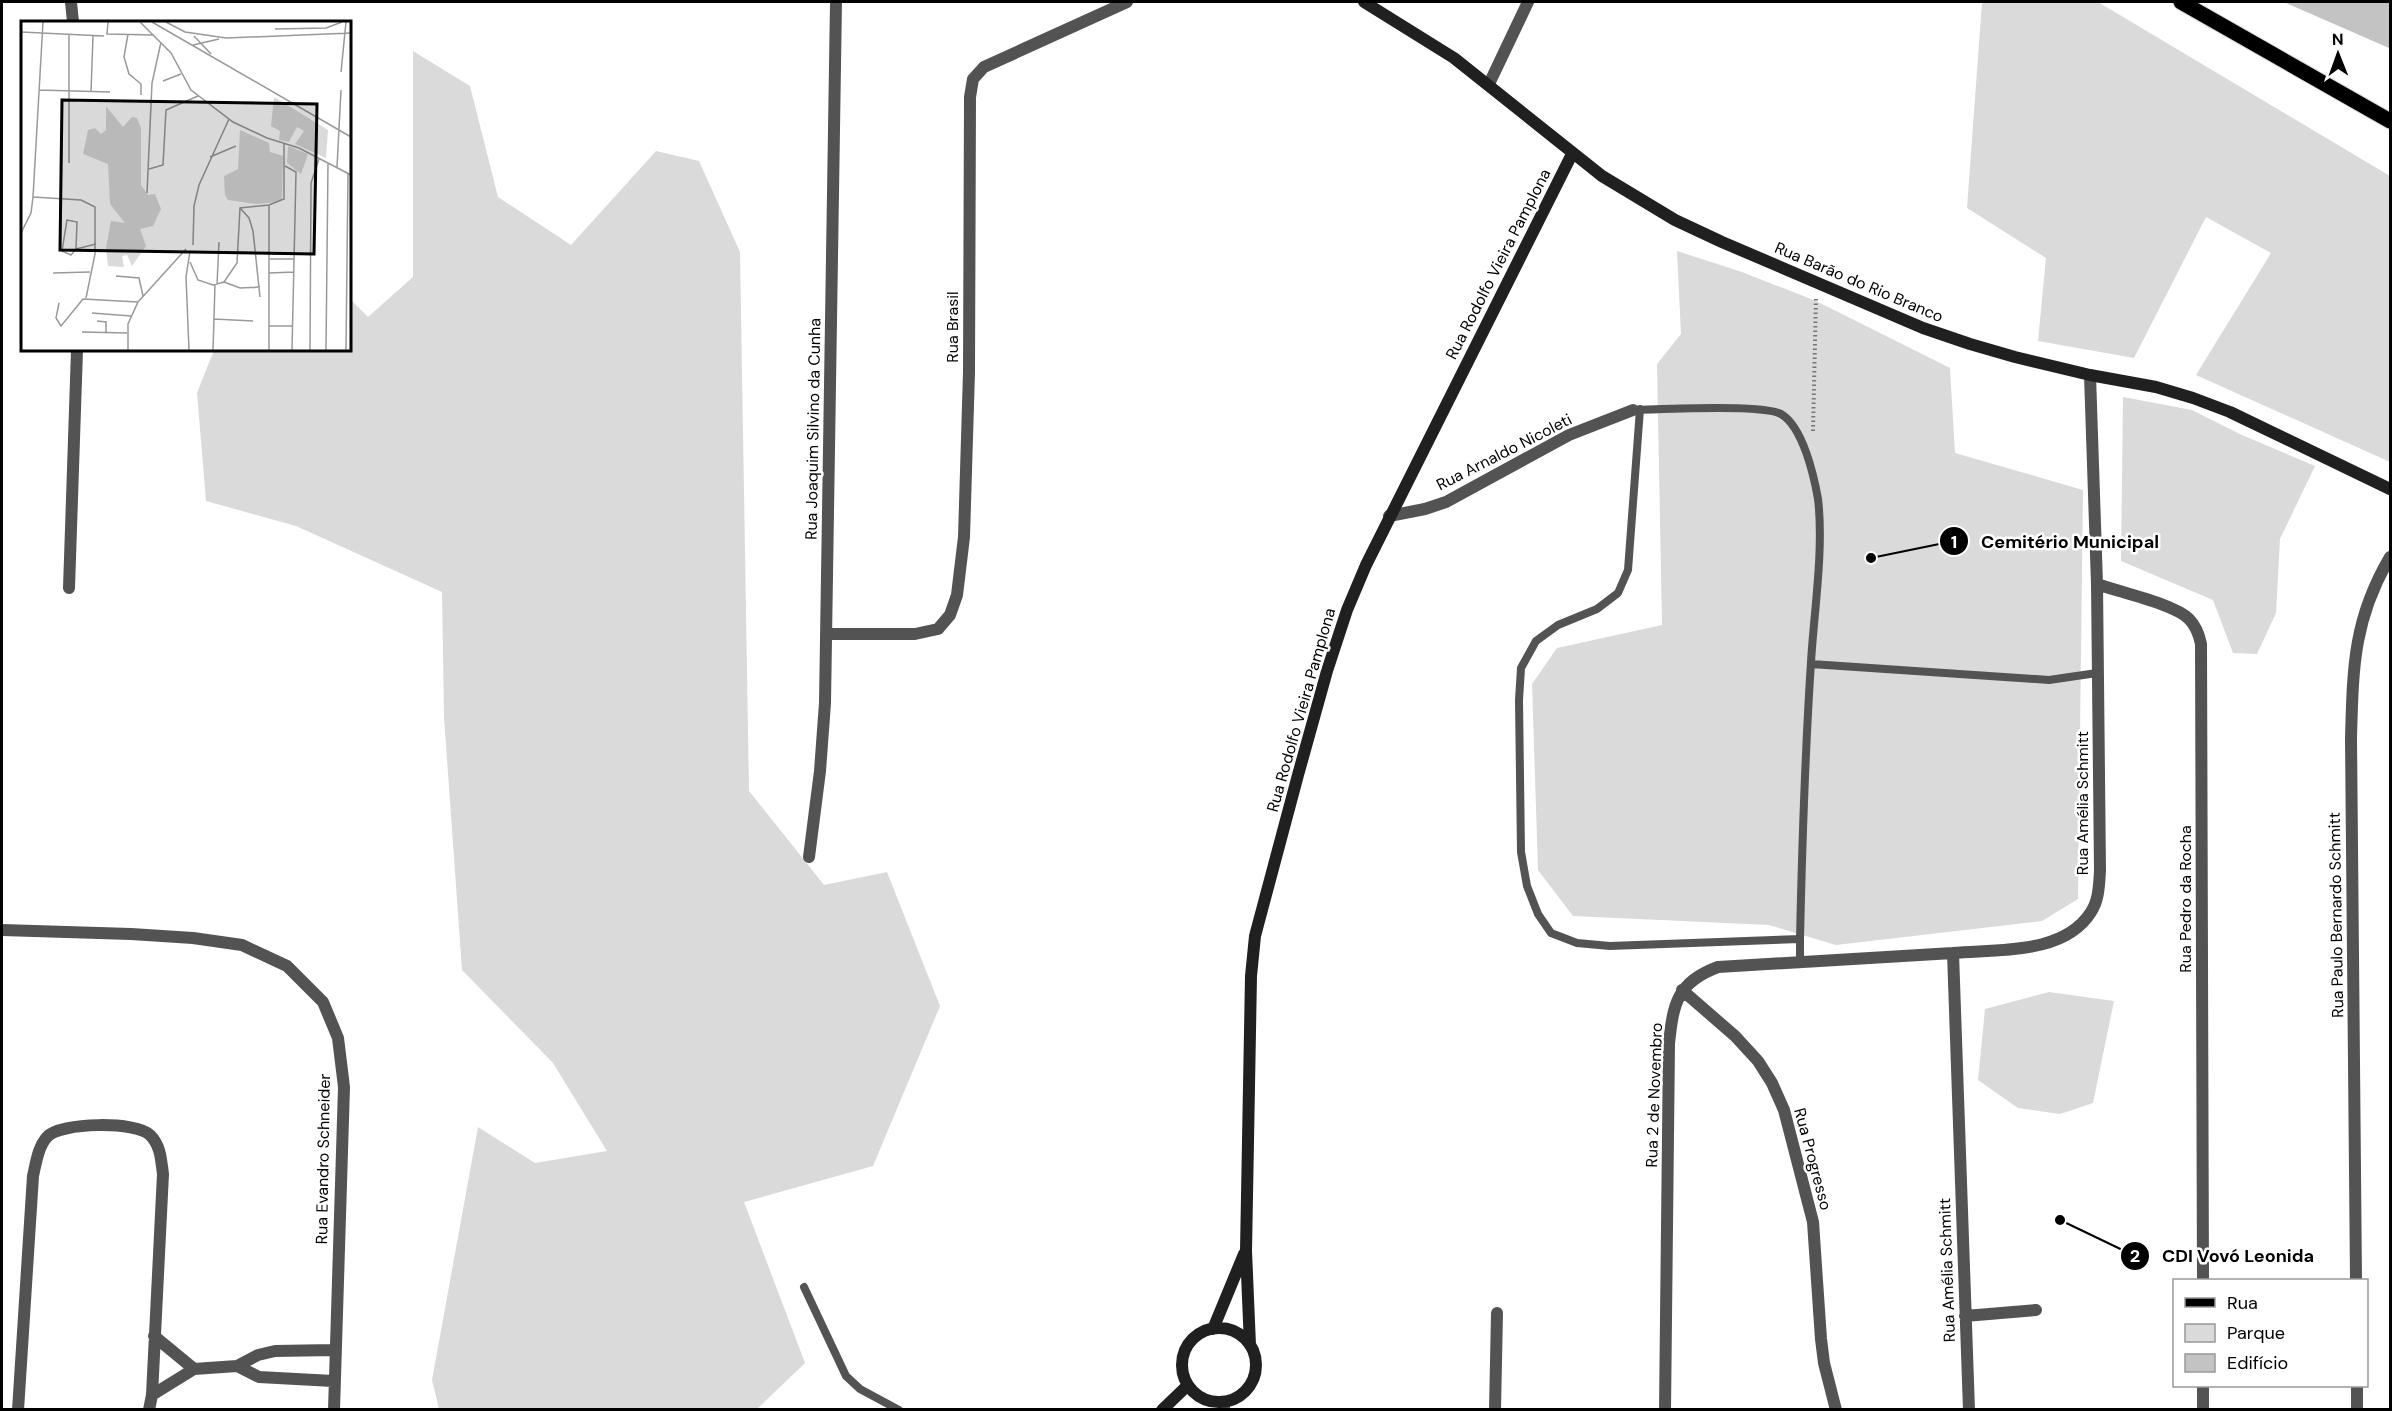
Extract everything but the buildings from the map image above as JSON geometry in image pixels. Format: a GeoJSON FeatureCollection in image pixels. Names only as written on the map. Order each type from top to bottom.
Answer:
{"type":"FeatureCollection","features":[{"type":"Feature","properties":{"kind":"main road"},"geometry":{"type":"LineString","coordinates":[[2181,2],[2391,121]]}},
{"type":"Feature","properties":{"kind":"street"},"geometry":{"type":"LineString","coordinates":[[71,2],[73,21]]}},
{"type":"Feature","properties":{"kind":"street","name":"Rua Joaquim Silvino da Cunha"},"geometry":{"type":"LineString","coordinates":[[809,856],[820,771],[826,634],[836,2]]}},
{"type":"Feature","properties":{"kind":"street","name":"Rua Brasil"},"geometry":{"type":"LineString","coordinates":[[826,634],[915,634],[938,628],[950,615],[957,595],[964,537],[969,372],[970,97],[973,79],[984,67],[1014,51],[1127,2]]}},
{"type":"Feature","properties":{"kind":"street","name":"Rua Barão do Rio Branco"},"geometry":{"type":"LineString","coordinates":[[1364,2],[1455,58],[1572,154],[1625,191],[1675,220],[1923,328],[1970,344],[2090,375],[2156,387],[2221,408],[2391,489]]}},
{"type":"Feature","properties":{"kind":"street"},"geometry":{"type":"LineString","coordinates":[[1489,84],[1528,2]]}},
{"type":"Feature","properties":{"kind":"street","name":"Rua Rodolfo Vieira Pamplona"},"geometry":{"type":"LineString","coordinates":[[1250,1345],[1246,1251],[1251,976],[1255,936],[1327,670],[1347,610],[1389,516],[1572,154]]}},
{"type":"Feature","properties":{"kind":"street"},"geometry":{"type":"LineString","coordinates":[[69,588],[77,351]]}},
{"type":"Feature","properties":{"kind":"street","name":"Rua Amélia Schmitt"},"geometry":{"type":"LineString","coordinates":[[1969,1410],[1953,953],[2037,945],[2062,937],[2078,927],[2092,911],[2098,894],[2100,872],[2097,584],[2090,375]]}},
{"type":"Feature","properties":{"kind":"street","name":"Rua Arnaldo Nicoleti"},"geometry":{"type":"LineString","coordinates":[[1389,516],[1446,502],[1569,435],[1637,410]]}},
{"type":"Feature","properties":{"kind":"street","name":"Rua Paulo Bernardo Schmitt"},"geometry":{"type":"LineString","coordinates":[[2356,1279],[2352,692],[2356,648],[2366,606],[2378,578],[2391,558]]}},
{"type":"Feature","properties":{"kind":"street","name":"Rua Pedro da Rocha"},"geometry":{"type":"LineString","coordinates":[[2097,584],[2176,611],[2188,618],[2197,630],[2201,644],[2203,1279]]}},
{"type":"Feature","properties":{"kind":"street","name":"Rua Evandro Schneider"},"geometry":{"type":"LineString","coordinates":[[2,930],[192,938],[242,945],[287,966],[323,1002],[338,1038],[344,1087],[333,1381],[334,1410]]}},
{"type":"Feature","properties":{"kind":"street"},"geometry":{"type":"LineString","coordinates":[[1682,990],[1703,973],[1718,968],[1953,953]]}},
{"type":"Feature","properties":{"kind":"street","name":"Rua 2 de Novembro"},"geometry":{"type":"LineString","coordinates":[[1665,1410],[1669,1044],[1671,1021],[1682,990]]}},
{"type":"Feature","properties":{"kind":"street","name":"Rua Progresso"},"geometry":{"type":"LineString","coordinates":[[1682,990],[1734,1035],[1758,1061],[1772,1083],[1784,1110],[1809,1198],[1813,1222],[1821,1340],[1824,1363],[1836,1410]]}},
{"type":"Feature","properties":{"kind":"street"},"geometry":{"type":"LineString","coordinates":[[18,1410],[33,1176],[40,1150],[48,1136],[58,1129],[123,1125],[137,1127],[149,1134],[159,1148],[163,1174],[152,1395],[149,1410]]}},
{"type":"Feature","properties":{"kind":"street","name":"Rua Rodolfo Vieira Pamplona"},"geometry":{"type":"LineString","coordinates":[[1213,1329],[1246,1251]]}},
{"type":"Feature","properties":{"kind":"street"},"geometry":{"type":"LineString","coordinates":[[1965,1316],[2036,1310]]}},
{"type":"Feature","properties":{"kind":"street"},"geometry":{"type":"LineString","coordinates":[[1494,1410],[1497,1313]]}},
{"type":"Feature","properties":{"kind":"street"},"geometry":{"type":"LineString","coordinates":[[1213,1329],[1224,1329],[1234,1332],[1250,1345],[1256,1365],[1250,1385],[1243,1393],[1224,1406],[1203,1399],[1188,1385],[1183,1375],[1183,1355],[1194,1337],[1213,1329]]}},
{"type":"Feature","properties":{"kind":"street"},"geometry":{"type":"LineString","coordinates":[[154,1336],[195,1368]]}},
{"type":"Feature","properties":{"kind":"street"},"geometry":{"type":"LineString","coordinates":[[152,1395],[195,1368],[237,1366],[258,1355],[274,1351],[334,1350]]}},
{"type":"Feature","properties":{"kind":"street"},"geometry":{"type":"LineString","coordinates":[[237,1366],[259,1377],[333,1381]]}},
{"type":"Feature","properties":{"kind":"street"},"geometry":{"type":"LineString","coordinates":[[1162,1410],[1188,1385]]}},
{"type":"Feature","properties":{"kind":"street"},"geometry":{"type":"LineString","coordinates":[[2203,1387],[2203,1410]]}},
{"type":"Feature","properties":{"kind":"street"},"geometry":{"type":"LineString","coordinates":[[2357,1387],[2357,1410]]}},
{"type":"Feature","properties":{"kind":"lane"},"geometry":{"type":"LineString","coordinates":[[1800,939],[1610,946],[1577,944],[1551,933],[1538,914],[1527,886],[1521,852],[1519,700],[1521,668],[1536,641],[1558,625],[1596,609],[1618,593],[1628,570],[1637,410],[1761,409],[1781,414],[1794,429],[1812,466],[1818,501],[1819,532],[1810,664],[1800,961]]}},
{"type":"Feature","properties":{"kind":"lane"},"geometry":{"type":"LineString","coordinates":[[1810,664],[2049,680],[2097,673]]}},
{"type":"Feature","properties":{"kind":"lane"},"geometry":{"type":"LineString","coordinates":[[804,1287],[846,1376],[860,1389],[899,1410]]}},
{"type":"Feature","properties":{"kind":"path"},"geometry":{"type":"LineString","coordinates":[[1813,432],[1815,282]]}},
{"type":"Feature","properties":{"kind":"green space"},"geometry":{"type":"Polygon","coordinates":[[[1982,2],[2098,2],[2390,176],[2390,462],[2196,375],[2271,253],[2206,217],[2134,358],[2038,341],[2046,258],[1967,208],[1982,2]]]}},
{"type":"Feature","properties":{"kind":"green space"},"geometry":{"type":"Polygon","coordinates":[[[413,51],[470,86],[498,197],[571,245],[656,151],[699,161],[740,252],[749,791],[824,885],[887,872],[940,1006],[873,1166],[744,1202],[805,1363],[757,1409],[439,1409],[432,1380],[478,1127],[535,1163],[607,1151],[553,1063],[462,970],[444,717],[442,592],[296,526],[206,501],[197,393],[214,351],[351,351],[351,300],[368,317],[413,277],[413,51]]]}},
{"type":"Feature","properties":{"kind":"green space"},"geometry":{"type":"Polygon","coordinates":[[[1677,251],[1742,272],[1816,301],[1950,368],[1955,453],[2083,490],[2078,899],[2042,921],[1836,945],[1769,925],[1573,916],[1538,870],[1532,684],[1557,648],[1662,625],[1657,364],[1681,334],[1677,251]]]}},
{"type":"Feature","properties":{"kind":"green space"},"geometry":{"type":"Polygon","coordinates":[[[2123,397],[2192,410],[2242,435],[2315,466],[2280,539],[2276,613],[2257,654],[2233,653],[2213,600],[2121,561],[2123,397]]]}},
{"type":"Feature","properties":{"kind":"green space"},"geometry":{"type":"Polygon","coordinates":[[[2049,992],[2114,1001],[2093,1103],[2060,1114],[2018,1108],[1978,1080],[1985,1009],[2049,992]]]}},
{"type":"Feature","properties":{"kind":"place","name":"Cemitério Municipal"},"geometry":{"type":"Point","coordinates":[1871,558]}},
{"type":"Feature","properties":{"kind":"place","name":"CDI Vovó Leonida"},"geometry":{"type":"Point","coordinates":[2060,1220]}}]}
